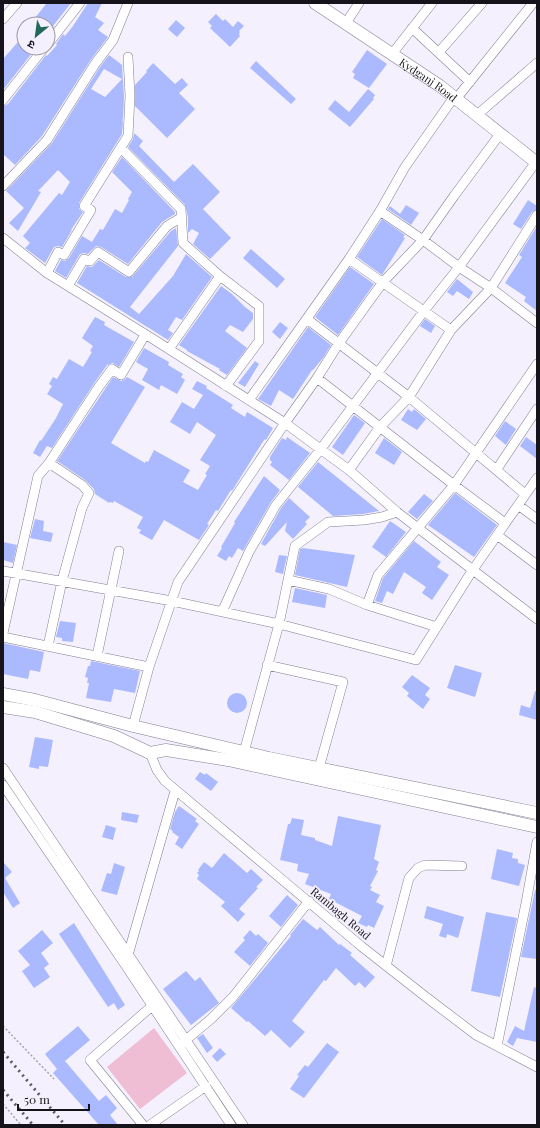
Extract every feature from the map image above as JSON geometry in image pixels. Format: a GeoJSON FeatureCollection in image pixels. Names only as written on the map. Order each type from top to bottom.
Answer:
{"type":"FeatureCollection","features":[{"type":"Feature","properties":{"kind":"main road","name":"Kydganj Road"},"geometry":{"type":"LineString","coordinates":[[319,4],[455,98],[536,163]]}},
{"type":"Feature","properties":{"kind":"main road"},"geometry":{"type":"LineString","coordinates":[[3,694],[35,700],[244,752],[537,813]]}},
{"type":"Feature","properties":{"kind":"main road"},"geometry":{"type":"LineString","coordinates":[[3,707],[35,712],[118,737],[150,753],[166,750],[228,760],[537,827]]}},
{"type":"Feature","properties":{"kind":"main road"},"geometry":{"type":"LineString","coordinates":[[118,737],[128,724]]}},
{"type":"Feature","properties":{"kind":"main road"},"geometry":{"type":"LineString","coordinates":[[166,750],[168,745],[168,734]]}},
{"type":"Feature","properties":{"kind":"street"},"geometry":{"type":"LineString","coordinates":[[3,19],[17,3]]}},
{"type":"Feature","properties":{"kind":"street"},"geometry":{"type":"LineString","coordinates":[[56,34],[80,3]]}},
{"type":"Feature","properties":{"kind":"street"},"geometry":{"type":"LineString","coordinates":[[3,186],[47,140],[95,64],[113,40],[128,3]]}},
{"type":"Feature","properties":{"kind":"street"},"geometry":{"type":"LineString","coordinates":[[346,22],[359,3]]}},
{"type":"Feature","properties":{"kind":"street"},"geometry":{"type":"LineString","coordinates":[[392,54],[432,3]]}},
{"type":"Feature","properties":{"kind":"street"},"geometry":{"type":"LineString","coordinates":[[439,52],[482,3]]}},
{"type":"Feature","properties":{"kind":"street"},"geometry":{"type":"LineString","coordinates":[[249,400],[308,319],[349,259],[380,211],[405,167],[455,98],[470,82],[533,3]]}},
{"type":"Feature","properties":{"kind":"street"},"geometry":{"type":"LineString","coordinates":[[412,28],[470,82]]}},
{"type":"Feature","properties":{"kind":"street"},"geometry":{"type":"LineString","coordinates":[[3,100],[38,56]]}},
{"type":"Feature","properties":{"kind":"street"},"geometry":{"type":"LineString","coordinates":[[47,273],[58,252],[64,255],[91,210],[84,206],[128,136],[130,96],[128,57]]}},
{"type":"Feature","properties":{"kind":"street"},"geometry":{"type":"LineString","coordinates":[[477,115],[537,64]]}},
{"type":"Feature","properties":{"kind":"street"},"geometry":{"type":"LineString","coordinates":[[128,724],[178,582],[284,423],[317,378],[339,343],[383,282],[423,240],[500,134]]}},
{"type":"Feature","properties":{"kind":"street"},"geometry":{"type":"LineString","coordinates":[[121,148],[181,209],[183,243],[220,276],[259,306],[259,341],[226,386]]}},
{"type":"Feature","properties":{"kind":"street"},"geometry":{"type":"LineString","coordinates":[[222,612],[249,552],[276,505],[320,450],[424,311],[459,268],[536,163]]}},
{"type":"Feature","properties":{"kind":"street"},"geometry":{"type":"LineString","coordinates":[[380,211],[423,240],[459,268],[491,288],[537,323]]}},
{"type":"Feature","properties":{"kind":"street"},"geometry":{"type":"LineString","coordinates":[[349,470],[380,427],[409,397],[451,330],[491,288],[537,215]]}},
{"type":"Feature","properties":{"kind":"street"},"geometry":{"type":"LineString","coordinates":[[68,286],[84,259],[90,261],[98,252],[129,272],[168,226],[182,217]]}},
{"type":"Feature","properties":{"kind":"street"},"geometry":{"type":"LineString","coordinates":[[3,238],[47,273],[284,423],[349,470],[398,512],[472,571],[537,619]]}},
{"type":"Feature","properties":{"kind":"street"},"geometry":{"type":"LineString","coordinates":[[349,259],[451,330]]}},
{"type":"Feature","properties":{"kind":"street"},"geometry":{"type":"LineString","coordinates":[[168,349],[220,276]]}},
{"type":"Feature","properties":{"kind":"street"},"geometry":{"type":"LineString","coordinates":[[308,319],[378,372],[526,494]]}},
{"type":"Feature","properties":{"kind":"street"},"geometry":{"type":"LineString","coordinates":[[3,633],[38,476],[49,463],[112,369],[121,375],[145,335]]}},
{"type":"Feature","properties":{"kind":"street"},"geometry":{"type":"LineString","coordinates":[[367,605],[378,574],[454,485],[537,364]]}},
{"type":"Feature","properties":{"kind":"street"},"geometry":{"type":"LineString","coordinates":[[317,378],[505,523]]}},
{"type":"Feature","properties":{"kind":"street"},"geometry":{"type":"LineString","coordinates":[[497,469],[537,409]]}},
{"type":"Feature","properties":{"kind":"street"},"geometry":{"type":"LineString","coordinates":[[48,646],[62,581],[82,508],[89,493],[82,485],[49,463]]}},
{"type":"Feature","properties":{"kind":"street"},"geometry":{"type":"LineString","coordinates":[[3,571],[172,601],[278,624],[416,660],[472,571],[537,478]]}},
{"type":"Feature","properties":{"kind":"street"},"geometry":{"type":"LineString","coordinates":[[518,505],[537,519]]}},
{"type":"Feature","properties":{"kind":"street"},"geometry":{"type":"LineString","coordinates":[[244,752],[278,624],[295,546],[328,522],[364,520],[382,517],[398,512]]}},
{"type":"Feature","properties":{"kind":"street"},"geometry":{"type":"LineString","coordinates":[[497,535],[537,565]]}},
{"type":"Feature","properties":{"kind":"street"},"geometry":{"type":"LineString","coordinates":[[97,656],[119,551]]}},
{"type":"Feature","properties":{"kind":"street"},"geometry":{"type":"LineString","coordinates":[[288,580],[329,589],[367,605],[437,627]]}},
{"type":"Feature","properties":{"kind":"street"},"geometry":{"type":"LineString","coordinates":[[3,637],[149,667]]}},
{"type":"Feature","properties":{"kind":"street"},"geometry":{"type":"LineString","coordinates":[[267,665],[343,682],[319,768]]}},
{"type":"Feature","properties":{"kind":"street","name":"Rambagh Road"},"geometry":{"type":"LineString","coordinates":[[150,753],[157,770],[175,791],[309,901],[361,946],[476,1035],[537,1067]]}},
{"type":"Feature","properties":{"kind":"street"},"geometry":{"type":"LineString","coordinates":[[3,768],[128,955],[231,1125]]}},
{"type":"Feature","properties":{"kind":"street"},"geometry":{"type":"LineString","coordinates":[[3,785],[152,1006],[182,1043],[243,1125]]}},
{"type":"Feature","properties":{"kind":"street"},"geometry":{"type":"LineString","coordinates":[[128,955],[175,791]]}},
{"type":"Feature","properties":{"kind":"street"},"geometry":{"type":"LineString","coordinates":[[497,1046],[537,842]]}},
{"type":"Feature","properties":{"kind":"street"},"geometry":{"type":"LineString","coordinates":[[386,966],[409,878],[418,868],[425,865],[462,866]]}},
{"type":"Feature","properties":{"kind":"street"},"geometry":{"type":"LineString","coordinates":[[182,1043],[211,1019],[233,996],[309,901]]}},
{"type":"Feature","properties":{"kind":"street"},"geometry":{"type":"LineString","coordinates":[[143,1125],[90,1060],[152,1006]]}},
{"type":"Feature","properties":{"kind":"street"},"geometry":{"type":"LineString","coordinates":[[150,1125],[206,1086]]}},
{"type":"Feature","properties":{"kind":"path"},"geometry":{"type":"LineString","coordinates":[[3,1026],[54,1079]]}},
{"type":"Feature","properties":{"kind":"path"},"geometry":{"type":"LineString","coordinates":[[3,1104],[21,1125]]}},
{"type":"Feature","properties":{"kind":"shaded area"},"geometry":{"type":"Polygon","coordinates":[[[154,1028],[187,1073],[140,1109],[107,1067],[154,1028]]]}},
{"type":"Feature","properties":{"kind":"building"},"geometry":{"type":"Polygon","coordinates":[[[47,3],[71,3],[56,22],[56,16],[36,16],[47,3]]]}},
{"type":"Feature","properties":{"kind":"building"},"geometry":{"type":"Polygon","coordinates":[[[88,3],[102,3],[95,17],[104,23],[98,30],[108,37],[90,61],[42,136],[15,165],[3,154],[3,106],[8,104],[45,56],[56,56],[56,44],[63,34],[65,36],[88,3]]]}},
{"type":"Feature","properties":{"kind":"building"},"geometry":{"type":"Polygon","coordinates":[[[216,14],[223,21],[225,19],[233,27],[238,21],[244,26],[239,31],[240,36],[230,47],[210,28],[212,26],[208,22],[216,14]]]}},
{"type":"Feature","properties":{"kind":"building"},"geometry":{"type":"Polygon","coordinates":[[[176,20],[185,28],[177,37],[168,29],[176,20]]]}},
{"type":"Feature","properties":{"kind":"building"},"geometry":{"type":"Polygon","coordinates":[[[16,44],[16,56],[30,56],[3,90],[3,59],[16,44]]]}},
{"type":"Feature","properties":{"kind":"building"},"geometry":{"type":"Polygon","coordinates":[[[367,50],[387,64],[369,88],[353,78],[355,74],[352,72],[367,50]]]}},
{"type":"Feature","properties":{"kind":"building"},"geometry":{"type":"Polygon","coordinates":[[[109,55],[122,65],[124,96],[122,134],[79,203],[79,209],[83,212],[62,247],[54,247],[45,263],[25,248],[30,243],[23,236],[59,193],[62,195],[70,182],[58,170],[38,191],[41,192],[18,231],[9,223],[24,208],[6,191],[52,143],[109,55]],[[104,69],[91,89],[105,97],[122,79],[104,69]]]}},
{"type":"Feature","properties":{"kind":"building"},"geometry":{"type":"Polygon","coordinates":[[[256,61],[296,99],[291,104],[250,68],[256,61]]]}},
{"type":"Feature","properties":{"kind":"building"},"geometry":{"type":"Polygon","coordinates":[[[153,63],[175,84],[182,78],[188,85],[179,93],[195,109],[167,138],[135,106],[135,85],[153,63]]]}},
{"type":"Feature","properties":{"kind":"building"},"geometry":{"type":"Polygon","coordinates":[[[368,89],[375,95],[373,98],[374,99],[350,127],[328,109],[335,100],[349,112],[368,89]]]}},
{"type":"Feature","properties":{"kind":"building"},"geometry":{"type":"Polygon","coordinates":[[[134,133],[143,141],[139,146],[174,182],[193,164],[220,192],[203,209],[231,238],[210,259],[193,244],[199,233],[192,229],[188,233],[188,217],[185,205],[128,147],[133,139],[134,133]]]}},
{"type":"Feature","properties":{"kind":"building"},"geometry":{"type":"Polygon","coordinates":[[[122,157],[175,212],[175,214],[162,222],[128,264],[101,247],[96,246],[88,254],[80,254],[66,278],[55,271],[61,260],[65,261],[69,258],[82,236],[92,242],[100,229],[103,230],[115,209],[122,213],[129,200],[128,199],[132,192],[112,172],[122,157]]]}},
{"type":"Feature","properties":{"kind":"building"},"geometry":{"type":"Polygon","coordinates":[[[528,200],[537,206],[537,209],[532,212],[521,229],[513,224],[528,200]]]}},
{"type":"Feature","properties":{"kind":"building"},"geometry":{"type":"Polygon","coordinates":[[[406,205],[419,213],[411,225],[388,209],[390,206],[400,214],[406,205]]]}},
{"type":"Feature","properties":{"kind":"building"},"geometry":{"type":"Polygon","coordinates":[[[382,219],[405,235],[403,237],[405,238],[382,275],[357,257],[382,219]]]}},
{"type":"Feature","properties":{"kind":"building"},"geometry":{"type":"Polygon","coordinates":[[[537,226],[537,311],[524,301],[526,297],[505,283],[522,257],[519,255],[537,226]]]}},
{"type":"Feature","properties":{"kind":"building"},"geometry":{"type":"Polygon","coordinates":[[[176,228],[178,246],[130,307],[139,314],[173,276],[186,254],[212,277],[182,320],[176,317],[168,330],[173,333],[168,340],[77,283],[87,266],[92,267],[99,260],[126,277],[132,277],[171,231],[176,228]]]}},
{"type":"Feature","properties":{"kind":"building"},"geometry":{"type":"Polygon","coordinates":[[[251,249],[285,279],[277,288],[243,258],[251,249]]]}},
{"type":"Feature","properties":{"kind":"building"},"geometry":{"type":"Polygon","coordinates":[[[350,267],[374,284],[338,335],[315,317],[350,267]]]}},
{"type":"Feature","properties":{"kind":"building"},"geometry":{"type":"Polygon","coordinates":[[[457,279],[473,292],[469,299],[457,291],[453,296],[447,292],[457,279]]]}},
{"type":"Feature","properties":{"kind":"building"},"geometry":{"type":"Polygon","coordinates":[[[221,286],[253,313],[253,319],[243,332],[230,325],[225,331],[247,348],[227,375],[219,370],[220,369],[179,345],[221,286]]]}},
{"type":"Feature","properties":{"kind":"building"},"geometry":{"type":"Polygon","coordinates":[[[95,317],[105,322],[104,325],[134,342],[119,367],[113,363],[107,365],[52,448],[47,446],[40,457],[33,453],[40,440],[41,441],[56,418],[63,404],[47,394],[52,386],[49,384],[53,377],[57,379],[69,359],[83,367],[92,352],[90,351],[93,346],[82,338],[95,317]]]}},
{"type":"Feature","properties":{"kind":"building"},"geometry":{"type":"Polygon","coordinates":[[[425,319],[435,326],[431,333],[420,326],[425,319]]]}},
{"type":"Feature","properties":{"kind":"building"},"geometry":{"type":"Polygon","coordinates":[[[280,322],[288,328],[280,339],[272,332],[280,322]]]}},
{"type":"Feature","properties":{"kind":"building"},"geometry":{"type":"Polygon","coordinates":[[[308,327],[331,345],[323,358],[312,370],[293,399],[279,390],[271,406],[258,399],[308,327]]]}},
{"type":"Feature","properties":{"kind":"building"},"geometry":{"type":"Polygon","coordinates":[[[144,348],[169,362],[168,365],[183,374],[181,377],[185,380],[177,394],[161,385],[159,390],[142,380],[148,369],[136,362],[144,348]]]}},
{"type":"Feature","properties":{"kind":"building"},"geometry":{"type":"Polygon","coordinates":[[[255,361],[259,364],[245,387],[238,383],[255,361]]]}},
{"type":"Feature","properties":{"kind":"building"},"geometry":{"type":"Polygon","coordinates":[[[113,377],[121,381],[127,377],[145,387],[111,443],[145,463],[146,461],[148,462],[154,450],[190,470],[183,482],[198,490],[207,475],[205,474],[210,466],[200,460],[216,435],[197,422],[190,434],[170,422],[182,402],[194,409],[203,395],[192,389],[197,381],[207,386],[206,388],[233,405],[231,408],[245,417],[247,412],[273,428],[232,491],[231,490],[218,511],[216,510],[207,524],[209,525],[199,540],[164,520],[152,540],[139,533],[141,530],[137,528],[143,517],[114,501],[113,503],[109,503],[95,494],[94,489],[85,480],[57,461],[113,377]]]}},
{"type":"Feature","properties":{"kind":"building"},"geometry":{"type":"Polygon","coordinates":[[[408,409],[412,412],[414,409],[426,419],[417,430],[401,420],[408,409]]]}},
{"type":"Feature","properties":{"kind":"building"},"geometry":{"type":"Polygon","coordinates":[[[354,415],[365,423],[343,455],[332,447],[354,415]]]}},
{"type":"Feature","properties":{"kind":"building"},"geometry":{"type":"Polygon","coordinates":[[[505,421],[516,429],[506,445],[495,436],[505,421]]]}},
{"type":"Feature","properties":{"kind":"building"},"geometry":{"type":"Polygon","coordinates":[[[287,437],[310,453],[289,480],[270,465],[272,462],[270,457],[282,438],[286,440],[287,437]]]}},
{"type":"Feature","properties":{"kind":"building"},"geometry":{"type":"Polygon","coordinates":[[[526,437],[537,445],[537,459],[520,446],[526,437]]]}},
{"type":"Feature","properties":{"kind":"building"},"geometry":{"type":"Polygon","coordinates":[[[384,438],[402,452],[394,465],[375,453],[384,438]]]}},
{"type":"Feature","properties":{"kind":"building"},"geometry":{"type":"Polygon","coordinates":[[[318,462],[379,511],[363,514],[333,516],[298,487],[318,462]]]}},
{"type":"Feature","properties":{"kind":"building"},"geometry":{"type":"Polygon","coordinates":[[[264,476],[280,490],[271,502],[243,551],[238,548],[232,558],[229,556],[226,561],[217,556],[222,548],[221,547],[235,523],[234,522],[264,476]]]}},
{"type":"Feature","properties":{"kind":"building"},"geometry":{"type":"Polygon","coordinates":[[[455,493],[497,525],[474,557],[428,525],[455,493]]]}},
{"type":"Feature","properties":{"kind":"building"},"geometry":{"type":"Polygon","coordinates":[[[424,494],[433,501],[417,519],[408,512],[424,494]]]}},
{"type":"Feature","properties":{"kind":"building"},"geometry":{"type":"Polygon","coordinates":[[[289,498],[310,517],[305,522],[307,524],[293,539],[285,531],[287,522],[265,546],[261,544],[281,508],[289,498]]]}},
{"type":"Feature","properties":{"kind":"building"},"geometry":{"type":"Polygon","coordinates":[[[35,519],[44,521],[43,531],[53,533],[51,542],[30,538],[35,519]]]}},
{"type":"Feature","properties":{"kind":"building"},"geometry":{"type":"Polygon","coordinates":[[[390,521],[406,532],[386,557],[372,547],[390,521]]]}},
{"type":"Feature","properties":{"kind":"building"},"geometry":{"type":"Polygon","coordinates":[[[414,541],[441,562],[437,567],[449,575],[432,600],[422,593],[426,587],[404,572],[393,594],[387,591],[382,603],[375,601],[383,578],[414,541]]]}},
{"type":"Feature","properties":{"kind":"building"},"geometry":{"type":"Polygon","coordinates":[[[3,542],[17,545],[13,563],[3,560],[3,542]]]}},
{"type":"Feature","properties":{"kind":"building"},"geometry":{"type":"Polygon","coordinates":[[[303,548],[355,555],[347,587],[295,575],[300,549],[303,548]]]}},
{"type":"Feature","properties":{"kind":"building"},"geometry":{"type":"Polygon","coordinates":[[[279,555],[287,556],[283,574],[275,572],[279,555]]]}},
{"type":"Feature","properties":{"kind":"building"},"geometry":{"type":"Polygon","coordinates":[[[295,588],[327,595],[325,608],[292,602],[295,588]]]}},
{"type":"Feature","properties":{"kind":"building"},"geometry":{"type":"Polygon","coordinates":[[[60,621],[76,623],[73,642],[62,641],[62,638],[56,637],[60,621]]]}},
{"type":"Feature","properties":{"kind":"building"},"geometry":{"type":"Polygon","coordinates":[[[3,643],[44,652],[40,672],[30,670],[28,679],[3,674],[3,643]]]}},
{"type":"Feature","properties":{"kind":"building"},"geometry":{"type":"Polygon","coordinates":[[[91,661],[140,671],[135,693],[114,689],[111,702],[86,698],[89,683],[87,683],[88,678],[85,677],[91,661]]]}},
{"type":"Feature","properties":{"kind":"building"},"geometry":{"type":"Polygon","coordinates":[[[455,665],[482,673],[475,697],[447,688],[455,665]]]}},
{"type":"Feature","properties":{"kind":"building"},"geometry":{"type":"Polygon","coordinates":[[[412,675],[430,688],[425,695],[430,699],[423,709],[407,696],[409,693],[402,687],[412,675]]]}},
{"type":"Feature","properties":{"kind":"building"},"geometry":{"type":"Polygon","coordinates":[[[535,691],[537,691],[537,720],[519,715],[521,705],[530,708],[535,691]]]}},
{"type":"Feature","properties":{"kind":"building"},"geometry":{"type":"Polygon","coordinates":[[[237,693],[244,696],[247,703],[244,710],[237,713],[230,710],[227,703],[230,696],[237,693]]]}},
{"type":"Feature","properties":{"kind":"building"},"geometry":{"type":"Polygon","coordinates":[[[35,737],[53,740],[48,767],[39,766],[39,769],[29,767],[35,737]]]}},
{"type":"Feature","properties":{"kind":"building"},"geometry":{"type":"Polygon","coordinates":[[[200,772],[205,775],[206,773],[218,782],[211,791],[195,779],[200,772]]]}},
{"type":"Feature","properties":{"kind":"building"},"geometry":{"type":"Polygon","coordinates":[[[179,806],[197,819],[195,821],[199,824],[182,849],[175,844],[179,837],[170,829],[175,812],[179,806]]]}},
{"type":"Feature","properties":{"kind":"building"},"geometry":{"type":"Polygon","coordinates":[[[122,812],[139,815],[137,823],[121,820],[122,812]]]}},
{"type":"Feature","properties":{"kind":"building"},"geometry":{"type":"Polygon","coordinates":[[[338,816],[381,825],[374,859],[379,862],[376,870],[378,871],[370,886],[372,887],[370,890],[380,895],[376,902],[384,906],[374,928],[358,923],[362,916],[329,899],[331,894],[305,884],[309,874],[297,871],[298,864],[280,860],[288,824],[290,824],[292,818],[304,820],[301,835],[315,838],[315,840],[332,846],[338,816]]]}},
{"type":"Feature","properties":{"kind":"building"},"geometry":{"type":"Polygon","coordinates":[[[106,825],[116,828],[113,840],[102,837],[106,825]]]}},
{"type":"Feature","properties":{"kind":"building"},"geometry":{"type":"Polygon","coordinates":[[[497,849],[513,853],[512,858],[518,859],[518,863],[525,865],[519,886],[491,879],[497,849]]]}},
{"type":"Feature","properties":{"kind":"building"},"geometry":{"type":"Polygon","coordinates":[[[224,853],[247,873],[251,869],[263,880],[256,887],[258,888],[239,909],[245,914],[238,922],[221,906],[225,902],[197,879],[199,875],[197,873],[199,871],[198,870],[204,862],[212,868],[224,853]]]}},
{"type":"Feature","properties":{"kind":"building"},"geometry":{"type":"Polygon","coordinates":[[[3,862],[12,872],[5,878],[20,903],[13,908],[3,892],[3,862]]]}},
{"type":"Feature","properties":{"kind":"building"},"geometry":{"type":"Polygon","coordinates":[[[114,863],[125,867],[117,895],[101,891],[107,873],[111,874],[114,863]]]}},
{"type":"Feature","properties":{"kind":"building"},"geometry":{"type":"Polygon","coordinates":[[[535,890],[537,890],[537,959],[521,957],[535,890]]]}},
{"type":"Feature","properties":{"kind":"building"},"geometry":{"type":"Polygon","coordinates":[[[287,895],[298,905],[281,927],[269,916],[287,895]]]}},
{"type":"Feature","properties":{"kind":"building"},"geometry":{"type":"Polygon","coordinates":[[[427,906],[464,917],[458,938],[447,934],[446,938],[439,936],[443,924],[424,918],[427,906]]]}},
{"type":"Feature","properties":{"kind":"building"},"geometry":{"type":"Polygon","coordinates":[[[486,912],[517,918],[500,997],[471,991],[486,912]]]}},
{"type":"Feature","properties":{"kind":"building"},"geometry":{"type":"Polygon","coordinates":[[[303,919],[317,930],[320,927],[339,945],[340,944],[352,953],[350,955],[375,977],[365,988],[359,982],[355,986],[336,968],[326,981],[324,980],[292,1021],[305,1032],[290,1048],[271,1030],[265,1036],[231,1008],[291,936],[290,935],[303,919]]]}},
{"type":"Feature","properties":{"kind":"building"},"geometry":{"type":"Polygon","coordinates":[[[74,923],[125,1005],[118,1010],[114,1003],[108,1007],[59,934],[74,923]]]}},
{"type":"Feature","properties":{"kind":"building"},"geometry":{"type":"Polygon","coordinates":[[[42,930],[53,943],[41,953],[49,964],[44,968],[50,977],[34,988],[22,971],[30,965],[18,951],[42,930]]]}},
{"type":"Feature","properties":{"kind":"building"},"geometry":{"type":"Polygon","coordinates":[[[250,930],[256,936],[258,934],[268,943],[250,966],[234,952],[245,940],[243,938],[250,930]]]}},
{"type":"Feature","properties":{"kind":"building"},"geometry":{"type":"Polygon","coordinates":[[[186,971],[195,981],[200,977],[219,1003],[191,1025],[163,989],[186,971]]]}},
{"type":"Feature","properties":{"kind":"building"},"geometry":{"type":"Polygon","coordinates":[[[534,987],[537,988],[537,1042],[517,1038],[513,1046],[507,1042],[515,1026],[524,1031],[534,987]]]}},
{"type":"Feature","properties":{"kind":"building"},"geometry":{"type":"Polygon","coordinates":[[[78,1026],[90,1040],[65,1061],[99,1101],[106,1095],[117,1108],[110,1115],[118,1125],[99,1125],[53,1073],[57,1069],[45,1054],[78,1026]]]}},
{"type":"Feature","properties":{"kind":"building"},"geometry":{"type":"Polygon","coordinates":[[[203,1034],[213,1048],[207,1053],[197,1038],[203,1034]]]}},
{"type":"Feature","properties":{"kind":"building"},"geometry":{"type":"Polygon","coordinates":[[[327,1043],[339,1052],[304,1098],[290,1089],[299,1076],[297,1075],[305,1065],[308,1067],[327,1043]]]}},
{"type":"Feature","properties":{"kind":"building"},"geometry":{"type":"Polygon","coordinates":[[[220,1048],[226,1054],[217,1062],[212,1056],[220,1048]]]}},
{"type":"Feature","properties":{"kind":"railway"},"geometry":{"type":"LineString","coordinates":[[3,1052],[65,1125]]}},
{"type":"Feature","properties":{"kind":"railway"},"geometry":{"type":"LineString","coordinates":[[3,1090],[33,1125]]}}]}
